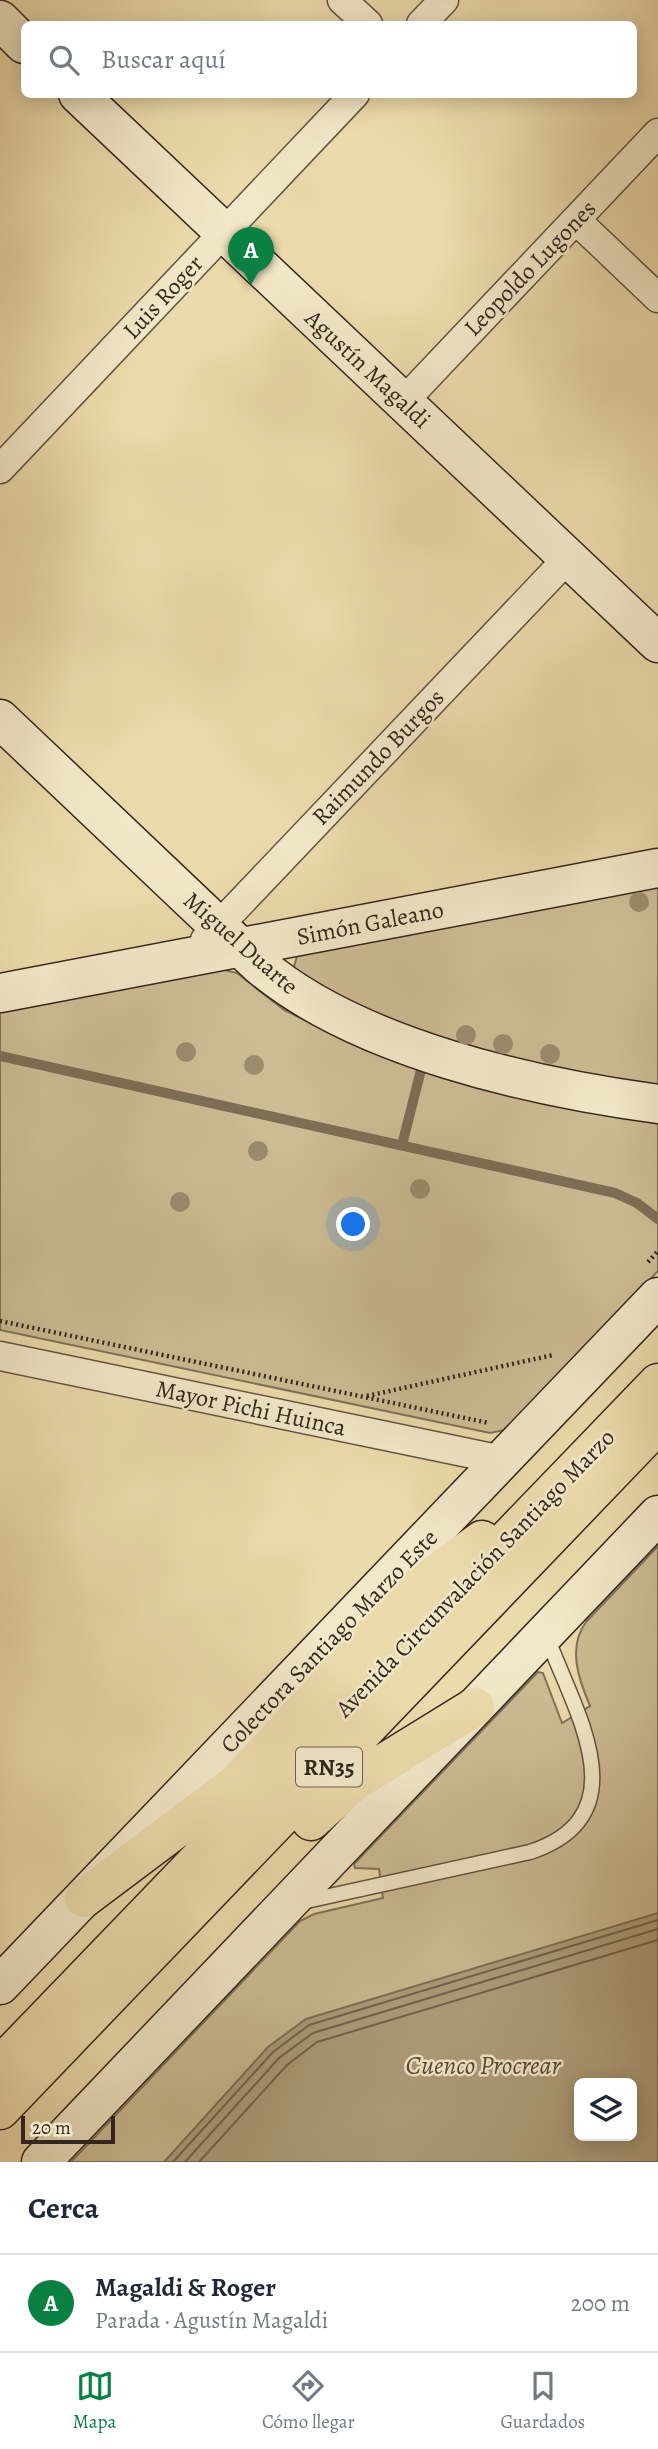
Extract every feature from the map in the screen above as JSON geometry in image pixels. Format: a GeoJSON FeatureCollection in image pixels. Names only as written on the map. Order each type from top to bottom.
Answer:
{"type":"FeatureCollection","features":[{"type":"Feature","properties":{"kind":"highway","name":"Avenida Circunvalación Santiago Marzo"},"geometry":{"type":"LineString","coordinates":[[0,2066],[658,1383]]}},
{"type":"Feature","properties":{"kind":"highway","name":"Avenida Circunvalación Santiago Marzo"},"geometry":{"type":"LineString","coordinates":[[0,2110],[658,1424]]}},
{"type":"Feature","properties":{"kind":"highway"},"geometry":{"type":"LineString","coordinates":[[84,1898],[237,1783],[418,1587],[558,1486]]}},
{"type":"Feature","properties":{"kind":"highway"},"geometry":{"type":"LineString","coordinates":[[0,2110],[147,1989],[339,1793],[475,1707]]}},
{"type":"Feature","properties":{"kind":"street"},"geometry":{"type":"LineString","coordinates":[[342,0],[365,21]]}},
{"type":"Feature","properties":{"kind":"street"},"geometry":{"type":"LineString","coordinates":[[424,21],[444,0]]}},
{"type":"Feature","properties":{"kind":"street"},"geometry":{"type":"LineString","coordinates":[[0,20],[21,41]]}},
{"type":"Feature","properties":{"kind":"street","name":"Agustín Magaldi"},"geometry":{"type":"LineString","coordinates":[[82,98],[658,643]]}},
{"type":"Feature","properties":{"kind":"street","name":"Luis Roger"},"geometry":{"type":"LineString","coordinates":[[0,470],[351,98]]}},
{"type":"Feature","properties":{"kind":"street","name":"Leopoldo Lugones"},"geometry":{"type":"LineString","coordinates":[[403,402],[658,134]]}},
{"type":"Feature","properties":{"kind":"street"},"geometry":{"type":"LineString","coordinates":[[576,220],[658,298]]}},
{"type":"Feature","properties":{"kind":"street","name":"Raimundo Burgos"},"geometry":{"type":"LineString","coordinates":[[229,936],[568,558]]}},
{"type":"Feature","properties":{"kind":"street","name":"Miguel Duarte"},"geometry":{"type":"LineString","coordinates":[[0,719],[269,973],[302,996],[337,1015],[420,1049],[557,1088],[658,1104]]}},
{"type":"Feature","properties":{"kind":"street","name":"Simón Galeano"},"geometry":{"type":"LineString","coordinates":[[0,993],[188,957],[229,936],[658,868]]}},
{"type":"Feature","properties":{"kind":"street","name":"Colectora Santiago Marzo Este"},"geometry":{"type":"LineString","coordinates":[[0,1986],[84,1898],[500,1443],[658,1297]]}},
{"type":"Feature","properties":{"kind":"street","name":"Mayor Pichi Huinca"},"geometry":{"type":"LineString","coordinates":[[0,1356],[500,1443]]}},
{"type":"Feature","properties":{"kind":"street"},"geometry":{"type":"LineString","coordinates":[[41,2162],[658,1515]]}},
{"type":"Feature","properties":{"kind":"lane"},"geometry":{"type":"LineString","coordinates":[[286,1906],[530,1852],[558,1841],[568,1833],[588,1804],[594,1769],[589,1748],[545,1633]]}},
{"type":"Feature","properties":{"kind":"path"},"geometry":{"type":"LineString","coordinates":[[0,1321],[362,1396],[500,1443]]}},
{"type":"Feature","properties":{"kind":"path"},"geometry":{"type":"LineString","coordinates":[[362,1396],[564,1353]]}},
{"type":"Feature","properties":{"kind":"shaded area"},"geometry":{"type":"Polygon","coordinates":[[[658,887],[658,1089],[546,1068],[432,1036],[363,1009],[293,970],[297,956],[658,887]]]}},
{"type":"Feature","properties":{"kind":"shaded area"},"geometry":{"type":"Polygon","coordinates":[[[220,969],[237,973],[284,1010],[345,1039],[522,1098],[658,1123],[658,1271],[509,1429],[490,1433],[0,1330],[0,1011],[220,969]]]}},
{"type":"Feature","properties":{"kind":"shaded area"},"geometry":{"type":"Polygon","coordinates":[[[658,1546],[658,2162],[71,2162],[300,1921],[314,1914],[383,1898],[379,1869],[355,1868],[354,1864],[538,1672],[543,1673],[562,1723],[590,1706],[577,1664],[580,1632],[586,1622],[658,1546]]]}},
{"type":"Feature","properties":{"kind":"water","name":"Cuenco Procrear"},"geometry":{"type":"Polygon","coordinates":[[[658,1913],[658,2162],[164,2162],[268,2047],[306,2019],[658,1913]]]}},
{"type":"Feature","properties":{"kind":"waterway"},"geometry":{"type":"LineString","coordinates":[[0,1056],[615,1193],[637,1203],[658,1219]]}},
{"type":"Feature","properties":{"kind":"waterway"},"geometry":{"type":"LineString","coordinates":[[402,1145],[421,1070]]}},
{"type":"Feature","properties":{"kind":"place","name":"Magaldi & Roger"},"geometry":{"type":"Point","coordinates":[251,285]}}]}
